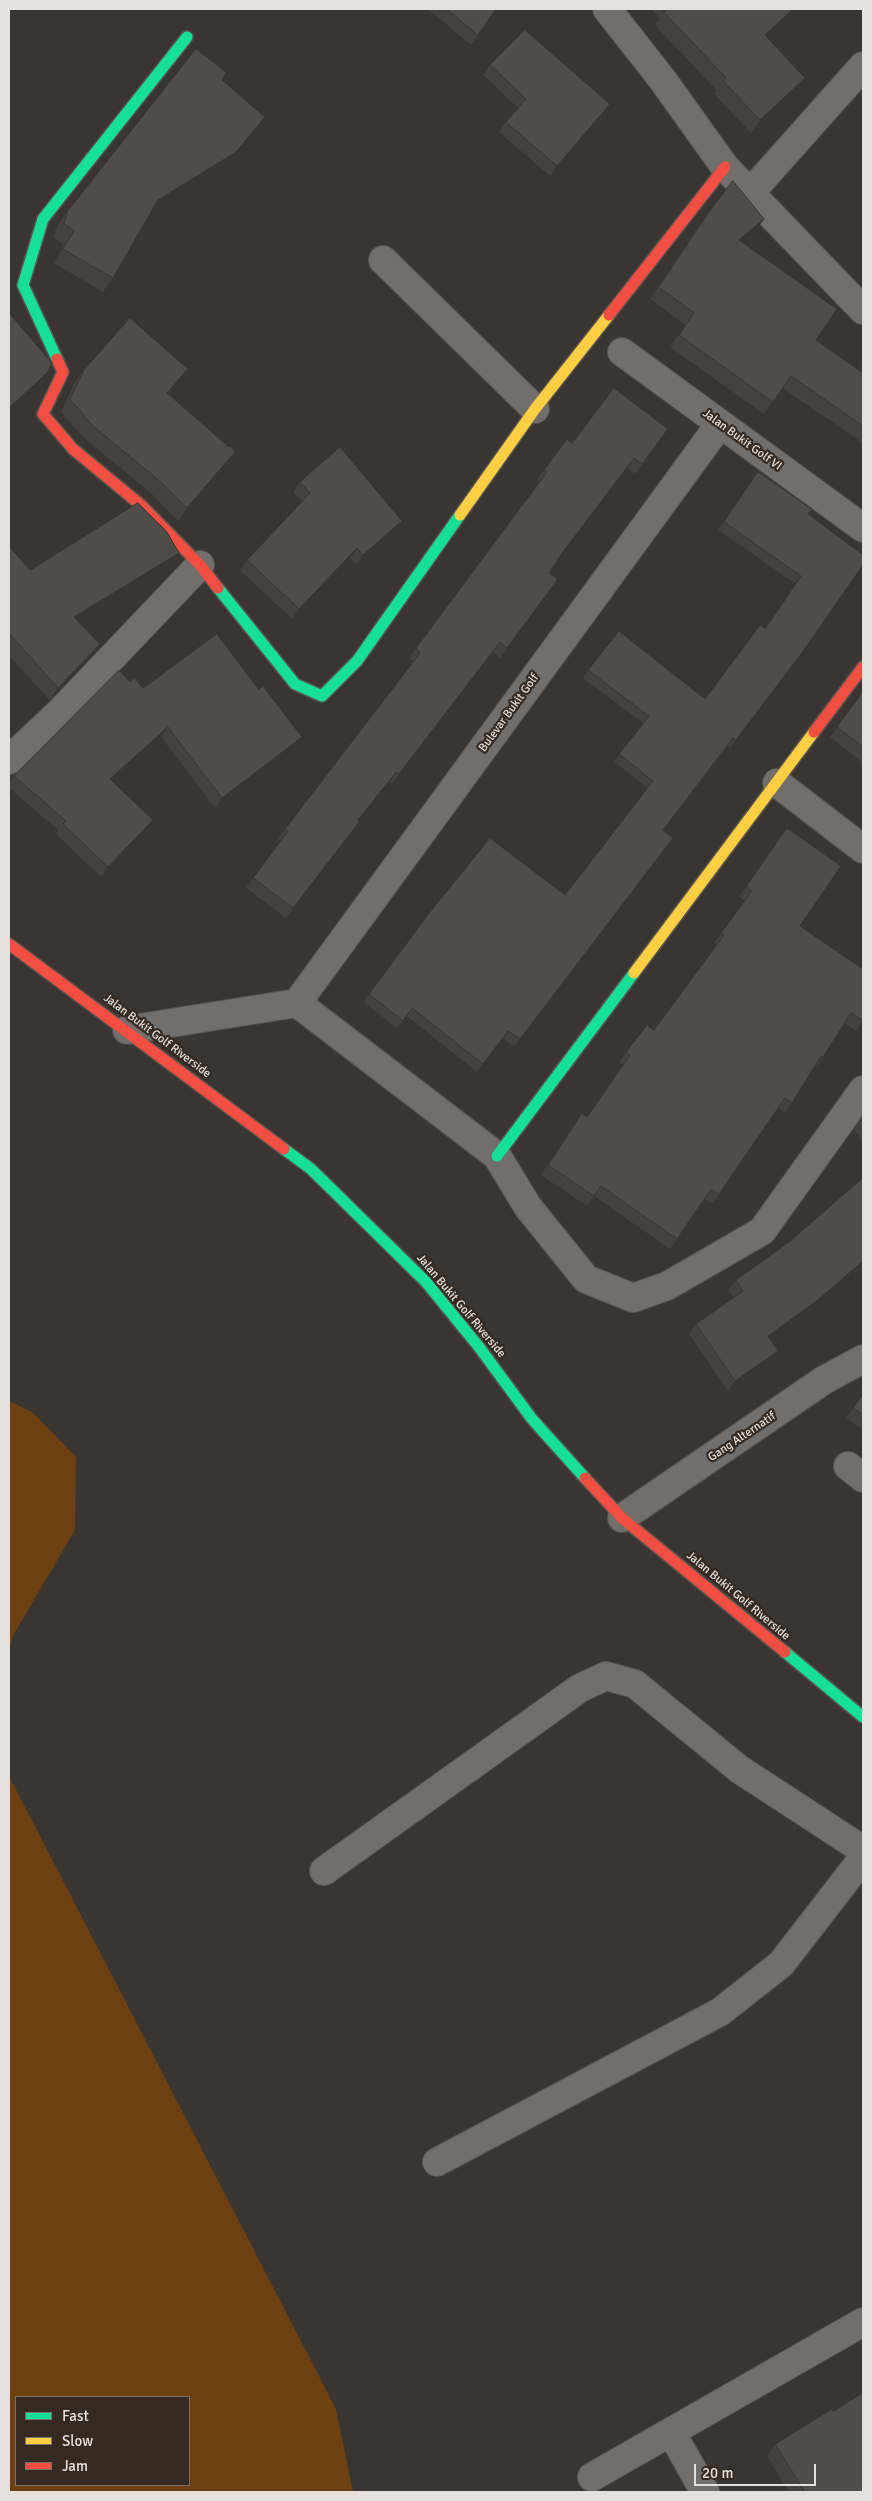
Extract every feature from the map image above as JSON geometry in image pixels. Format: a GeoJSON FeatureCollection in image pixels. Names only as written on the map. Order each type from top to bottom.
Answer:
{"type":"FeatureCollection","features":[{"type":"Feature","properties":{"kind":"street"},"geometry":{"type":"LineString","coordinates":[[606,9],[662,79],[725,167],[863,310]]}},
{"type":"Feature","properties":{"kind":"street"},"geometry":{"type":"LineString","coordinates":[[187,37],[43,219],[23,285],[63,372],[43,414],[73,449],[142,506],[200,565],[295,684],[322,696],[356,661],[535,409],[725,167]]}},
{"type":"Feature","properties":{"kind":"street"},"geometry":{"type":"LineString","coordinates":[[750,192],[863,66]]}},
{"type":"Feature","properties":{"kind":"street"},"geometry":{"type":"LineString","coordinates":[[383,260],[535,409]]}},
{"type":"Feature","properties":{"kind":"street","name":"Jalan Bukit Golf VI"},"geometry":{"type":"LineString","coordinates":[[622,352],[863,528]]}},
{"type":"Feature","properties":{"kind":"street","name":"Bulevar Bukit Golf"},"geometry":{"type":"LineString","coordinates":[[297,1003],[720,424]]}},
{"type":"Feature","properties":{"kind":"street"},"geometry":{"type":"LineString","coordinates":[[9,760],[59,713],[200,565]]}},
{"type":"Feature","properties":{"kind":"street"},"geometry":{"type":"LineString","coordinates":[[497,1156],[863,667]]}},
{"type":"Feature","properties":{"kind":"street"},"geometry":{"type":"LineString","coordinates":[[777,783],[863,849]]}},
{"type":"Feature","properties":{"kind":"street","name":"Jalan Bukit Golf Riverside"},"geometry":{"type":"LineString","coordinates":[[9,944],[127,1030],[311,1169],[426,1282],[479,1347],[532,1419],[622,1518],[861,1713]]}},
{"type":"Feature","properties":{"kind":"street"},"geometry":{"type":"LineString","coordinates":[[127,1030],[297,1003],[497,1156],[528,1207],[586,1280],[634,1298],[667,1286],[762,1231],[863,1090]]}},
{"type":"Feature","properties":{"kind":"street","name":"Gang Alternatif"},"geometry":{"type":"LineString","coordinates":[[622,1518],[824,1380],[863,1359]]}},
{"type":"Feature","properties":{"kind":"street"},"geometry":{"type":"LineString","coordinates":[[324,1871],[580,1688],[606,1676],[635,1684],[739,1769],[863,1850]]}},
{"type":"Feature","properties":{"kind":"street"},"geometry":{"type":"LineString","coordinates":[[438,2162],[720,2012],[781,1964],[863,1858]]}},
{"type":"Feature","properties":{"kind":"street"},"geometry":{"type":"LineString","coordinates":[[592,2477],[863,2322]]}},
{"type":"Feature","properties":{"kind":"street"},"geometry":{"type":"LineString","coordinates":[[672,2432],[705,2492]]}},
{"type":"Feature","properties":{"kind":"shaded area"},"geometry":{"type":"Polygon","coordinates":[[[9,1401],[32,1412],[76,1457],[75,1530],[14,1634],[9,1649],[9,1401]]]}},
{"type":"Feature","properties":{"kind":"shaded area"},"geometry":{"type":"Polygon","coordinates":[[[9,1776],[336,2409],[353,2492],[9,2492],[9,1776]]]}},
{"type":"Feature","properties":{"kind":"building"},"geometry":{"type":"Polygon","coordinates":[[[447,9],[496,9],[478,35],[447,9]]]}},
{"type":"Feature","properties":{"kind":"building"},"geometry":{"type":"Polygon","coordinates":[[[668,9],[793,9],[765,35],[805,78],[760,120],[723,81],[726,78],[664,12],[668,9]]]}},
{"type":"Feature","properties":{"kind":"building"},"geometry":{"type":"Polygon","coordinates":[[[525,30],[610,104],[557,166],[506,122],[526,99],[490,65],[525,30]]]}},
{"type":"Feature","properties":{"kind":"building"},"geometry":{"type":"Polygon","coordinates":[[[196,49],[226,72],[222,80],[265,117],[236,152],[158,200],[113,278],[63,249],[74,231],[64,223],[67,212],[196,49]]]}},
{"type":"Feature","properties":{"kind":"building"},"geometry":{"type":"Polygon","coordinates":[[[733,181],[764,219],[739,240],[837,309],[816,340],[863,373],[863,426],[791,376],[773,402],[679,335],[694,313],[659,287],[711,209],[733,181]]]}},
{"type":"Feature","properties":{"kind":"building"},"geometry":{"type":"Polygon","coordinates":[[[9,313],[52,363],[47,373],[9,408],[9,313]]]}},
{"type":"Feature","properties":{"kind":"building"},"geometry":{"type":"Polygon","coordinates":[[[130,318],[188,369],[167,393],[229,447],[231,446],[235,452],[187,508],[161,482],[93,426],[70,399],[84,370],[130,318]]]}},
{"type":"Feature","properties":{"kind":"building"},"geometry":{"type":"Polygon","coordinates":[[[614,388],[668,429],[642,464],[634,458],[560,556],[549,573],[558,579],[507,648],[500,642],[399,774],[396,772],[358,820],[360,821],[293,908],[253,878],[288,831],[285,829],[420,653],[416,648],[547,472],[544,470],[567,439],[572,443],[614,388]]]}},
{"type":"Feature","properties":{"kind":"building"},"geometry":{"type":"Polygon","coordinates":[[[340,447],[402,521],[363,555],[357,548],[299,609],[247,560],[310,493],[300,482],[340,447]]]}},
{"type":"Feature","properties":{"kind":"building"},"geometry":{"type":"Polygon","coordinates":[[[758,472],[812,509],[808,514],[863,555],[863,565],[804,650],[736,740],[733,738],[663,830],[673,838],[520,1039],[508,1031],[483,1064],[412,1008],[403,1021],[369,994],[430,912],[490,838],[565,895],[653,781],[619,754],[649,716],[588,670],[619,631],[705,699],[760,625],[765,629],[801,576],[724,522],[758,472]]]}},
{"type":"Feature","properties":{"kind":"building"},"geometry":{"type":"Polygon","coordinates":[[[138,503],[167,532],[179,553],[74,617],[100,644],[58,688],[9,633],[9,546],[30,570],[138,503]]]}},
{"type":"Feature","properties":{"kind":"building"},"geometry":{"type":"Polygon","coordinates":[[[217,634],[259,690],[263,686],[302,737],[222,798],[168,727],[110,779],[153,820],[108,867],[63,824],[66,821],[14,776],[119,670],[130,682],[134,678],[143,688],[217,634]]]}},
{"type":"Feature","properties":{"kind":"building"},"geometry":{"type":"Polygon","coordinates":[[[863,692],[863,747],[837,727],[863,692]]]}},
{"type":"Feature","properties":{"kind":"building"},"geometry":{"type":"Polygon","coordinates":[[[787,828],[841,866],[800,926],[863,969],[863,1021],[851,1013],[823,1057],[821,1056],[792,1103],[785,1098],[719,1194],[711,1189],[677,1239],[601,1186],[594,1196],[548,1165],[582,1113],[587,1117],[630,1055],[626,1052],[647,1025],[654,1030],[724,935],[721,933],[752,891],[746,887],[787,828]]]}},
{"type":"Feature","properties":{"kind":"building"},"geometry":{"type":"Polygon","coordinates":[[[863,1178],[863,1261],[818,1300],[768,1336],[778,1351],[735,1381],[696,1324],[743,1291],[736,1280],[789,1242],[863,1178]]]}},
{"type":"Feature","properties":{"kind":"building"},"geometry":{"type":"Polygon","coordinates":[[[863,1395],[863,1415],[853,1408],[863,1395]]]}},
{"type":"Feature","properties":{"kind":"building"},"geometry":{"type":"Polygon","coordinates":[[[863,2393],[863,2492],[805,2492],[775,2444],[832,2409],[833,2411],[863,2393]]]}},
{"type":"Feature","properties":{"kind":"traffic: fast"},"geometry":{"type":"LineString","coordinates":[[57,359],[23,285],[43,219],[187,37]]}},
{"type":"Feature","properties":{"kind":"traffic: fast"},"geometry":{"type":"LineString","coordinates":[[218,588],[295,684],[322,696],[357,661],[460,515]]}},
{"type":"Feature","properties":{"kind":"traffic: fast"},"geometry":{"type":"LineString","coordinates":[[497,1156],[634,973]]}},
{"type":"Feature","properties":{"kind":"traffic: fast"},"geometry":{"type":"LineString","coordinates":[[284,1149],[311,1169],[426,1282],[479,1347],[532,1419],[585,1478]]}},
{"type":"Feature","properties":{"kind":"traffic: fast"},"geometry":{"type":"LineString","coordinates":[[785,1652],[863,1717]]}},
{"type":"Feature","properties":{"kind":"traffic: slow"},"geometry":{"type":"LineString","coordinates":[[460,515],[535,409],[609,315]]}},
{"type":"Feature","properties":{"kind":"traffic: slow"},"geometry":{"type":"LineString","coordinates":[[634,973],[814,732]]}},
{"type":"Feature","properties":{"kind":"traffic: jam"},"geometry":{"type":"LineString","coordinates":[[609,315],[725,167]]}},
{"type":"Feature","properties":{"kind":"traffic: jam"},"geometry":{"type":"LineString","coordinates":[[57,359],[63,372],[43,414],[73,449],[142,506],[200,565],[218,588]]}},
{"type":"Feature","properties":{"kind":"traffic: jam"},"geometry":{"type":"LineString","coordinates":[[814,732],[863,667]]}},
{"type":"Feature","properties":{"kind":"traffic: jam"},"geometry":{"type":"LineString","coordinates":[[9,944],[284,1149]]}},
{"type":"Feature","properties":{"kind":"traffic: jam"},"geometry":{"type":"LineString","coordinates":[[585,1478],[622,1518],[785,1652]]}}]}
